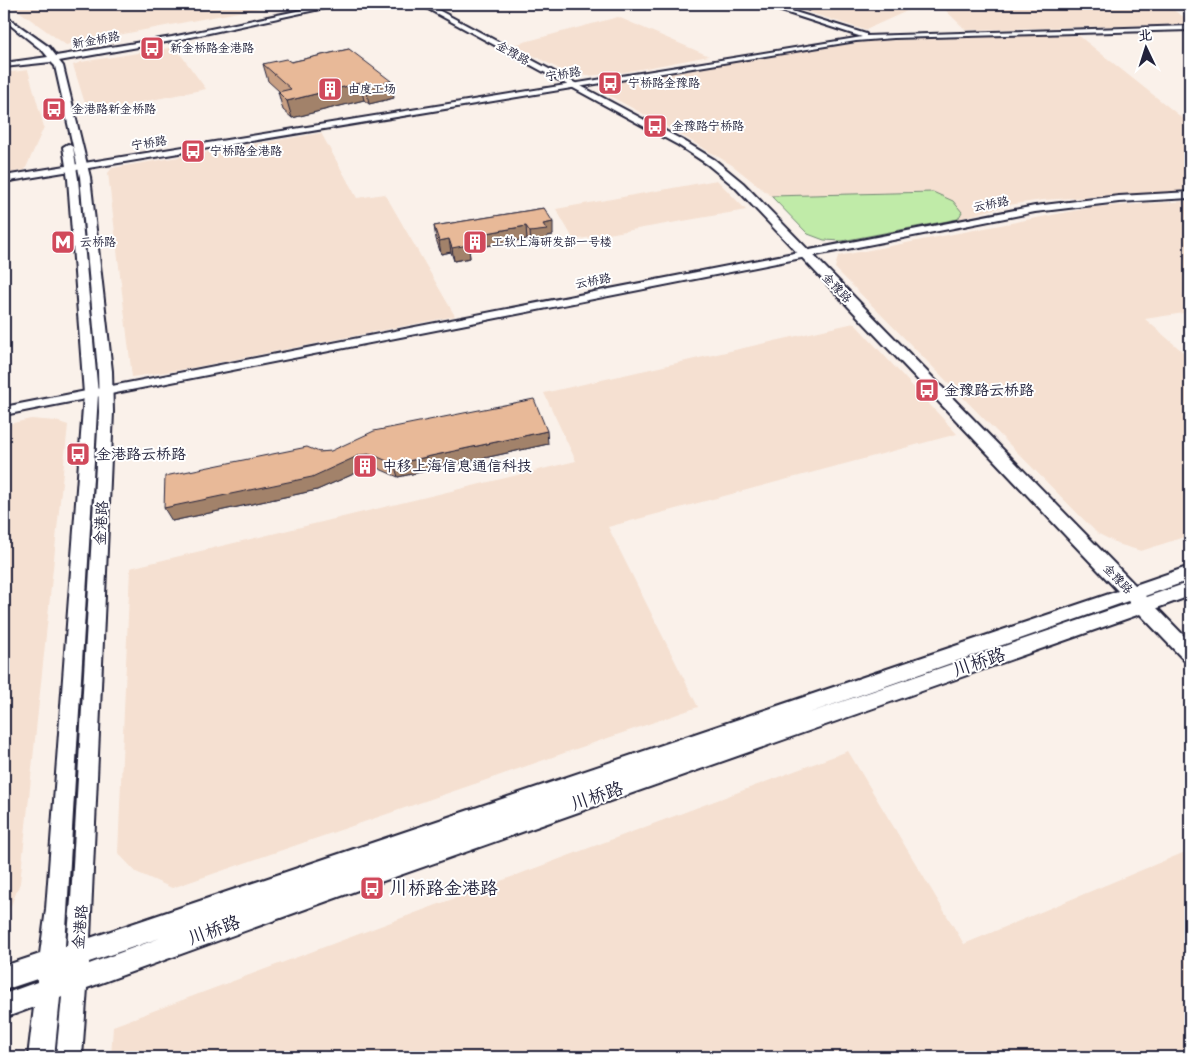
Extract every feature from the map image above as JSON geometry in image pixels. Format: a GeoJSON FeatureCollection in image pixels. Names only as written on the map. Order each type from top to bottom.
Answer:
{"type":"FeatureCollection","features":[{"type":"Feature","properties":{"kind":"street","name":"新金桥路"},"geometry":{"type":"LineString","coordinates":[[4,62],[49,58],[162,38],[325,4]]}},
{"type":"Feature","properties":{"kind":"street","name":"新金桥路"},"geometry":{"type":"LineString","coordinates":[[4,65],[147,44],[339,4]]}},
{"type":"Feature","properties":{"kind":"street","name":"金豫路"},"geometry":{"type":"LineString","coordinates":[[422,4],[681,143],[711,162],[739,185],[1190,654]]}},
{"type":"Feature","properties":{"kind":"street"},"geometry":{"type":"LineString","coordinates":[[763,4],[869,37]]}},
{"type":"Feature","properties":{"kind":"street"},"geometry":{"type":"LineString","coordinates":[[4,17],[49,58]]}},
{"type":"Feature","properties":{"kind":"street"},"geometry":{"type":"LineString","coordinates":[[4,25],[49,58]]}},
{"type":"Feature","properties":{"kind":"street","name":"宁桥路"},"geometry":{"type":"LineString","coordinates":[[4,179],[869,37],[1190,28]]}},
{"type":"Feature","properties":{"kind":"street","name":"金港路"},"geometry":{"type":"LineString","coordinates":[[49,58],[64,133],[77,167]]}},
{"type":"Feature","properties":{"kind":"street","name":"金港路"},"geometry":{"type":"LineString","coordinates":[[49,58],[77,167],[98,392],[82,900],[69,1057]]}},
{"type":"Feature","properties":{"kind":"street","name":"云桥路"},"geometry":{"type":"LineString","coordinates":[[4,411],[1062,205],[1119,199],[1190,195]]}},
{"type":"Feature","properties":{"kind":"street","name":"金港路"},"geometry":{"type":"LineString","coordinates":[[41,1057],[57,909],[98,392]]}},
{"type":"Feature","properties":{"kind":"street","name":"川桥路"},"geometry":{"type":"LineString","coordinates":[[4,1006],[1137,599],[1190,573]]}},
{"type":"Feature","properties":{"kind":"street","name":"川桥路"},"geometry":{"type":"LineString","coordinates":[[4,978],[1137,599],[1190,589]]}},
{"type":"Feature","properties":{"kind":"shaded area"},"geometry":{"type":"Polygon","coordinates":[[[9,4],[281,4],[66,45],[9,4]]]}},
{"type":"Feature","properties":{"kind":"shaded area"},"geometry":{"type":"Polygon","coordinates":[[[782,4],[1164,4],[1190,21],[1190,24],[966,30],[943,8],[918,6],[865,30],[782,4]]]}},
{"type":"Feature","properties":{"kind":"shaded area"},"geometry":{"type":"Polygon","coordinates":[[[618,17],[709,56],[625,72],[588,76],[565,72],[513,45],[618,17]]]}},
{"type":"Feature","properties":{"kind":"shaded area"},"geometry":{"type":"Polygon","coordinates":[[[1047,35],[1079,36],[1190,124],[1190,190],[1043,200],[1009,205],[958,219],[962,212],[933,192],[771,196],[732,165],[608,95],[600,88],[600,84],[868,41],[1047,35]]]}},
{"type":"Feature","properties":{"kind":"shaded area"},"geometry":{"type":"Polygon","coordinates":[[[175,47],[206,89],[88,113],[73,65],[81,62],[175,47]]]}},
{"type":"Feature","properties":{"kind":"shaded area"},"geometry":{"type":"Polygon","coordinates":[[[28,70],[44,127],[25,170],[4,174],[4,73],[28,70]]]}},
{"type":"Feature","properties":{"kind":"shaded area"},"geometry":{"type":"Polygon","coordinates":[[[321,133],[357,198],[385,194],[455,316],[180,370],[132,377],[108,173],[112,168],[321,133]]]}},
{"type":"Feature","properties":{"kind":"shaded area"},"geometry":{"type":"Polygon","coordinates":[[[717,180],[746,210],[574,240],[556,209],[717,180]]]}},
{"type":"Feature","properties":{"kind":"shaded area"},"geometry":{"type":"Polygon","coordinates":[[[1190,201],[1190,312],[1145,319],[1190,358],[1190,535],[1141,551],[1121,545],[1097,533],[835,268],[838,256],[1094,207],[1190,201]]]}},
{"type":"Feature","properties":{"kind":"shaded area"},"geometry":{"type":"Polygon","coordinates":[[[854,323],[957,434],[608,527],[698,707],[172,888],[136,872],[118,853],[130,568],[576,461],[544,393],[854,323]]]}},
{"type":"Feature","properties":{"kind":"shaded area"},"geometry":{"type":"Polygon","coordinates":[[[31,419],[56,421],[68,425],[20,883],[8,913],[4,918],[4,425],[31,419]]]}},
{"type":"Feature","properties":{"kind":"shaded area"},"geometry":{"type":"Polygon","coordinates":[[[848,751],[964,944],[1190,850],[1190,1057],[111,1057],[113,1026],[848,751]]]}},
{"type":"Feature","properties":{"kind":"green space"},"geometry":{"type":"Polygon","coordinates":[[[933,192],[953,201],[962,212],[958,219],[842,241],[824,240],[808,234],[771,196],[933,192]]]}},
{"type":"Feature","properties":{"kind":"building"},"geometry":{"type":"Polygon","coordinates":[[[349,49],[391,81],[366,87],[360,83],[287,101],[278,92],[291,89],[263,64],[286,59],[291,62],[349,49]]]}},
{"type":"Feature","properties":{"kind":"building"},"geometry":{"type":"Polygon","coordinates":[[[544,208],[553,222],[543,224],[547,230],[530,232],[526,226],[465,237],[468,245],[452,248],[449,239],[439,241],[434,226],[544,208]]]}},
{"type":"Feature","properties":{"kind":"building"},"geometry":{"type":"Polygon","coordinates":[[[534,399],[547,431],[394,464],[371,454],[360,455],[312,477],[164,508],[165,476],[307,447],[319,452],[331,451],[374,431],[534,399]]]}},
{"type":"Feature","properties":{"kind":"place","name":"新金桥路金港路"},"geometry":{"type":"Point","coordinates":[152,48]}},
{"type":"Feature","properties":{"kind":"place","name":"宁桥路金豫路"},"geometry":{"type":"Point","coordinates":[610,83]}},
{"type":"Feature","properties":{"kind":"place","name":"由度工场"},"geometry":{"type":"Point","coordinates":[330,89]}},
{"type":"Feature","properties":{"kind":"place","name":"金港路新金桥路"},"geometry":{"type":"Point","coordinates":[54,109]}},
{"type":"Feature","properties":{"kind":"place","name":"金豫路宁桥路"},"geometry":{"type":"Point","coordinates":[655,126]}},
{"type":"Feature","properties":{"kind":"place","name":"宁桥路金港路"},"geometry":{"type":"Point","coordinates":[193,151]}},
{"type":"Feature","properties":{"kind":"place","name":"云桥路"},"geometry":{"type":"Point","coordinates":[63,242]}},
{"type":"Feature","properties":{"kind":"place","name":"工软上海研发部一号楼"},"geometry":{"type":"Point","coordinates":[475,242]}},
{"type":"Feature","properties":{"kind":"place","name":"金豫路云桥路"},"geometry":{"type":"Point","coordinates":[927,390]}},
{"type":"Feature","properties":{"kind":"place","name":"金港路云桥路"},"geometry":{"type":"Point","coordinates":[78,454]}},
{"type":"Feature","properties":{"kind":"place","name":"中移上海信息通信科技"},"geometry":{"type":"Point","coordinates":[365,466]}},
{"type":"Feature","properties":{"kind":"place","name":"川桥路金港路"},"geometry":{"type":"Point","coordinates":[372,888]}}]}
